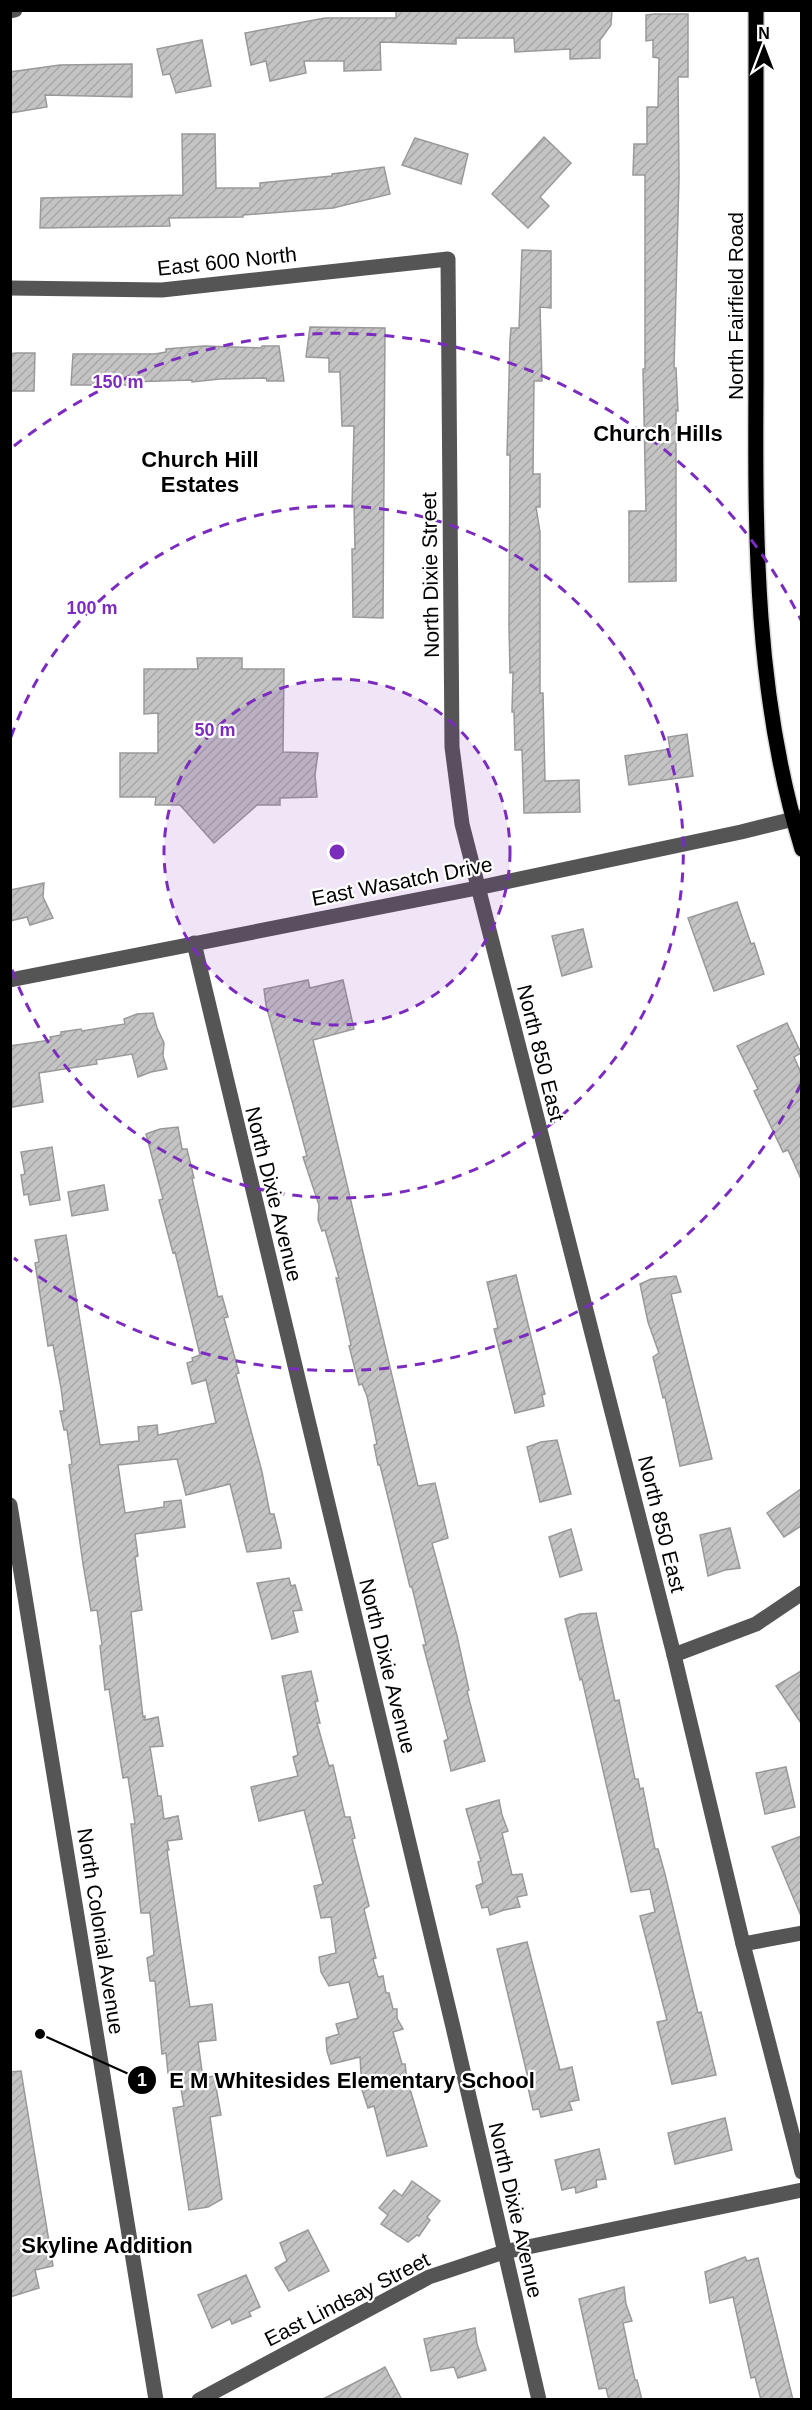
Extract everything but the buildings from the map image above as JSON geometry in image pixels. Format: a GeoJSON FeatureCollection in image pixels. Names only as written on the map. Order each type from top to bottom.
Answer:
{"type":"FeatureCollection","features":[{"type":"Feature","properties":{"kind":"main road","name":"North Fairfield Road"},"geometry":{"type":"LineString","coordinates":[[756,10],[755,482],[758,600],[771,716],[797,818],[801,849]]}},
{"type":"Feature","properties":{"kind":"street","name":"East 600 North"},"geometry":{"type":"LineString","coordinates":[[10,288],[162,290],[448,259]]}},
{"type":"Feature","properties":{"kind":"street","name":"North Dixie Street"},"geometry":{"type":"LineString","coordinates":[[448,259],[452,747],[462,824],[477,888]]}},
{"type":"Feature","properties":{"kind":"street","name":"East Wasatch Drive"},"geometry":{"type":"LineString","coordinates":[[10,980],[477,888],[797,818]]}},
{"type":"Feature","properties":{"kind":"street","name":"North 850 East"},"geometry":{"type":"LineString","coordinates":[[477,888],[674,1655],[743,1944],[801,2172]]}},
{"type":"Feature","properties":{"kind":"street","name":"North Dixie Avenue"},"geometry":{"type":"LineString","coordinates":[[194,943],[539,2400]]}},
{"type":"Feature","properties":{"kind":"street","name":"North Colonial Avenue"},"geometry":{"type":"LineString","coordinates":[[10,1505],[156,2400]]}},
{"type":"Feature","properties":{"kind":"street"},"geometry":{"type":"LineString","coordinates":[[674,1655],[756,1624],[801,1593]]}},
{"type":"Feature","properties":{"kind":"street"},"geometry":{"type":"LineString","coordinates":[[743,1944],[801,1934]]}},
{"type":"Feature","properties":{"kind":"street","name":"East Lindsay Street"},"geometry":{"type":"LineString","coordinates":[[199,2400],[429,2277],[504,2252],[801,2190]]}},
{"type":"Feature","properties":{"kind":"place","name":"E M Whitesides Elementary School"},"geometry":{"type":"Point","coordinates":[40,2034]}},
{"type":"Feature","properties":{"kind":"district","name":"Church Hills"},"geometry":{"type":"Point","coordinates":[658,433]}},
{"type":"Feature","properties":{"kind":"district","name":"Church Hill Estates"},"geometry":{"type":"Point","coordinates":[200,472]}},
{"type":"Feature","properties":{"kind":"district","name":"Skyline Addition"},"geometry":{"type":"Point","coordinates":[107,2245]}}]}
